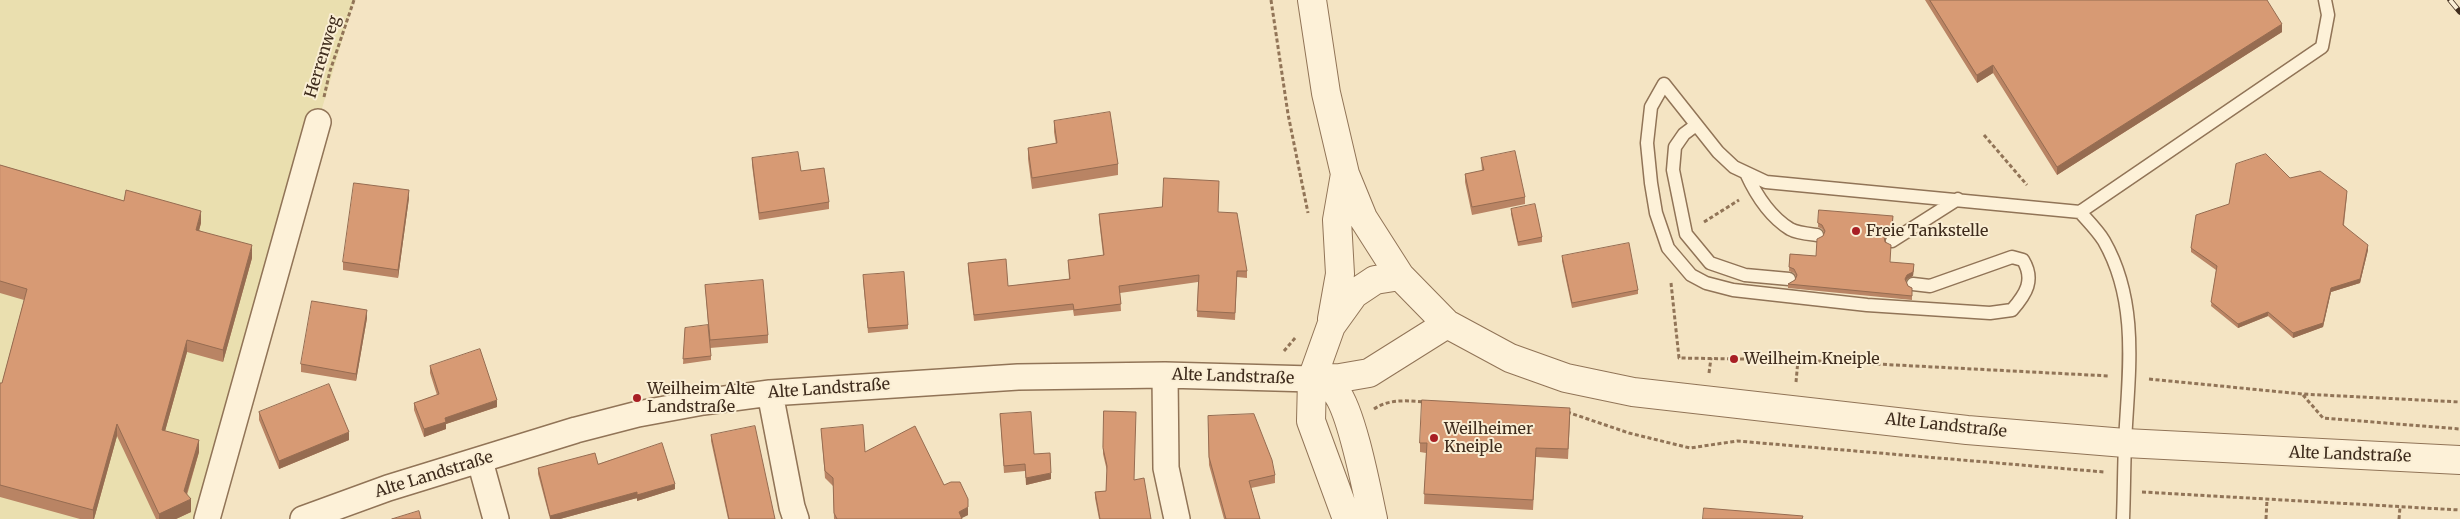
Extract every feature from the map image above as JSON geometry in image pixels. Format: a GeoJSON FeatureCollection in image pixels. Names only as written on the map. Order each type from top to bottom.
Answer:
{"type":"FeatureCollection","features":[{"type":"Feature","properties":{"kind":"street"},"geometry":{"type":"LineString","coordinates":[[1312,0],[1326,92],[1346,174],[1363,218],[1400,276]]}},
{"type":"Feature","properties":{"kind":"street"},"geometry":{"type":"LineString","coordinates":[[207,519],[318,122]]}},
{"type":"Feature","properties":{"kind":"street"},"geometry":{"type":"LineString","coordinates":[[1331,326],[1340,274],[1337,220],[1346,174]]}},
{"type":"Feature","properties":{"kind":"street","name":"Alte Landstraße"},"geometry":{"type":"LineString","coordinates":[[1312,379],[1331,326],[1354,294],[1375,280],[1400,276],[1447,324],[1510,358],[1566,378],[1633,392],[1967,430],[2126,443],[2460,460]]}},
{"type":"Feature","properties":{"kind":"street","name":"Alte Landstraße"},"geometry":{"type":"LineString","coordinates":[[303,519],[388,488],[576,430],[638,414],[770,393],[1018,377],[1165,375],[1340,378],[1369,373],[1447,324]]}},
{"type":"Feature","properties":{"kind":"street"},"geometry":{"type":"LineString","coordinates":[[1348,418],[1356,397],[1369,373]]}},
{"type":"Feature","properties":{"kind":"street"},"geometry":{"type":"LineString","coordinates":[[1165,375],[1166,468],[1177,519]]}},
{"type":"Feature","properties":{"kind":"street"},"geometry":{"type":"LineString","coordinates":[[1312,379],[1325,384],[1336,392],[1348,418],[1368,517],[1311,421],[1312,379]]}},
{"type":"Feature","properties":{"kind":"street"},"geometry":{"type":"LineString","coordinates":[[770,393],[792,508],[796,519]]}},
{"type":"Feature","properties":{"kind":"street"},"geometry":{"type":"LineString","coordinates":[[480,461],[496,519]]}},
{"type":"Feature","properties":{"kind":"lane"},"geometry":{"type":"LineString","coordinates":[[2080,212],[2322,47],[2328,15],[2325,0]]}},
{"type":"Feature","properties":{"kind":"lane"},"geometry":{"type":"LineString","coordinates":[[1912,284],[1930,286],[2012,257],[2023,260],[2028,269],[2029,276],[2029,289],[2012,310],[1990,313],[1867,305],[1733,290],[1706,283],[1691,275],[1668,248],[1656,213],[1647,143],[1650,107],[1664,84],[1718,152],[1734,168],[1766,182],[2046,207],[2080,212],[2104,240],[2115,267],[2125,300],[2131,340],[2123,519]]}},
{"type":"Feature","properties":{"kind":"lane"},"geometry":{"type":"LineString","coordinates":[[1696,125],[1684,134],[1674,148],[1673,170],[1686,234],[1710,263],[1745,275],[1789,279]]}},
{"type":"Feature","properties":{"kind":"lane"},"geometry":{"type":"LineString","coordinates":[[1746,173],[1754,190],[1770,213],[1791,230],[1817,235]]}},
{"type":"Feature","properties":{"kind":"lane"},"geometry":{"type":"LineString","coordinates":[[1892,240],[1958,199]]}},
{"type":"Feature","properties":{"kind":"path","name":"Herrenweg"},"geometry":{"type":"LineString","coordinates":[[318,122],[330,71],[354,0]]}},
{"type":"Feature","properties":{"kind":"path"},"geometry":{"type":"LineString","coordinates":[[1270,0],[1292,132],[1310,220]]}},
{"type":"Feature","properties":{"kind":"path"},"geometry":{"type":"LineString","coordinates":[[1984,134],[2046,207]]}},
{"type":"Feature","properties":{"kind":"path"},"geometry":{"type":"LineString","coordinates":[[1276,377],[1279,355],[1297,336]]}},
{"type":"Feature","properties":{"kind":"path"},"geometry":{"type":"LineString","coordinates":[[1711,358],[1798,360],[2130,377],[2302,394],[2460,402]]}},
{"type":"Feature","properties":{"kind":"path"},"geometry":{"type":"LineString","coordinates":[[2302,394],[2323,418],[2460,429]]}},
{"type":"Feature","properties":{"kind":"path"},"geometry":{"type":"LineString","coordinates":[[1348,418],[1366,414],[1382,404],[1401,400],[1430,402]]}},
{"type":"Feature","properties":{"kind":"path"},"geometry":{"type":"LineString","coordinates":[[1563,411],[1629,432],[1690,448],[1737,441],[2125,474]]}},
{"type":"Feature","properties":{"kind":"path"},"geometry":{"type":"LineString","coordinates":[[2124,491],[2460,510]]}},
{"type":"Feature","properties":{"kind":"path"},"geometry":{"type":"LineString","coordinates":[[2266,519],[2267,500]]}},
{"type":"Feature","properties":{"kind":"path"},"geometry":{"type":"LineString","coordinates":[[2399,519],[2400,507]]}},
{"type":"Feature","properties":{"kind":"shaded area"},"geometry":{"type":"Polygon","coordinates":[[[0,0],[354,0],[207,519],[0,519],[0,0]]]}},
{"type":"Feature","properties":{"kind":"building"},"geometry":{"type":"Polygon","coordinates":[[[1930,0],[2267,0],[2282,24],[2057,167],[1993,65],[1977,75],[1930,0]]]}},
{"type":"Feature","properties":{"kind":"building"},"geometry":{"type":"Polygon","coordinates":[[[1110,112],[1118,164],[1032,178],[1028,148],[1057,143],[1054,121],[1110,112]]]}},
{"type":"Feature","properties":{"kind":"building"},"geometry":{"type":"Polygon","coordinates":[[[1515,151],[1525,197],[1472,207],[1465,174],[1484,170],[1481,158],[1515,151]]]}},
{"type":"Feature","properties":{"kind":"building"},"geometry":{"type":"Polygon","coordinates":[[[798,152],[801,171],[824,168],[829,202],[759,213],[752,158],[798,152]]]}},
{"type":"Feature","properties":{"kind":"building"},"geometry":{"type":"Polygon","coordinates":[[[2266,154],[2290,178],[2320,171],[2347,191],[2343,225],[2368,245],[2360,279],[2331,288],[2323,323],[2293,333],[2268,312],[2238,324],[2211,302],[2217,266],[2191,248],[2196,215],[2229,204],[2236,164],[2266,154]]]}},
{"type":"Feature","properties":{"kind":"building"},"geometry":{"type":"Polygon","coordinates":[[[0,165],[124,201],[126,190],[201,211],[196,230],[252,245],[223,350],[187,340],[162,430],[199,440],[184,491],[191,499],[159,514],[117,424],[93,510],[0,485],[0,383],[2,383],[27,289],[0,281],[0,165]]]}},
{"type":"Feature","properties":{"kind":"building"},"geometry":{"type":"Polygon","coordinates":[[[1164,178],[1219,181],[1218,212],[1237,213],[1247,271],[1237,271],[1235,313],[1197,311],[1199,275],[1119,286],[1121,304],[1074,310],[1073,304],[974,315],[968,263],[1006,259],[1008,286],[1070,279],[1068,260],[1104,255],[1099,214],[1162,207],[1164,178]]]}},
{"type":"Feature","properties":{"kind":"building"},"geometry":{"type":"Polygon","coordinates":[[[354,183],[409,190],[398,270],[343,262],[354,183]]]}},
{"type":"Feature","properties":{"kind":"building"},"geometry":{"type":"Polygon","coordinates":[[[1535,204],[1542,237],[1518,242],[1511,209],[1535,204]]]}},
{"type":"Feature","properties":{"kind":"building"},"geometry":{"type":"Polygon","coordinates":[[[1819,210],[1893,216],[1892,227],[1885,233],[1885,242],[1891,245],[1890,262],[1914,264],[1913,272],[1907,275],[1905,279],[1908,286],[1912,288],[1912,296],[1788,284],[1795,280],[1797,275],[1794,269],[1789,267],[1790,254],[1816,256],[1817,239],[1823,236],[1825,231],[1822,225],[1818,223],[1819,210]]]}},
{"type":"Feature","properties":{"kind":"building"},"geometry":{"type":"Polygon","coordinates":[[[1629,243],[1638,290],[1572,303],[1562,256],[1629,243]]]}},
{"type":"Feature","properties":{"kind":"building"},"geometry":{"type":"Polygon","coordinates":[[[904,272],[908,325],[868,328],[863,275],[904,272]]]}},
{"type":"Feature","properties":{"kind":"building"},"geometry":{"type":"Polygon","coordinates":[[[763,280],[768,335],[710,340],[705,285],[763,280]]]}},
{"type":"Feature","properties":{"kind":"building"},"geometry":{"type":"Polygon","coordinates":[[[312,301],[367,310],[356,374],[301,364],[312,301]]]}},
{"type":"Feature","properties":{"kind":"building"},"geometry":{"type":"Polygon","coordinates":[[[708,325],[711,356],[683,359],[685,328],[708,325]]]}},
{"type":"Feature","properties":{"kind":"building"},"geometry":{"type":"Polygon","coordinates":[[[480,349],[497,400],[445,418],[446,422],[424,429],[414,403],[439,394],[430,366],[480,349]]]}},
{"type":"Feature","properties":{"kind":"building"},"geometry":{"type":"Polygon","coordinates":[[[329,384],[349,432],[279,461],[259,412],[329,384]]]}},
{"type":"Feature","properties":{"kind":"building"},"geometry":{"type":"Polygon","coordinates":[[[1422,400],[1570,408],[1568,449],[1536,448],[1533,500],[1424,494],[1427,443],[1420,443],[1422,400]]]}},
{"type":"Feature","properties":{"kind":"building"},"geometry":{"type":"Polygon","coordinates":[[[1104,411],[1136,412],[1134,480],[1144,478],[1151,519],[1100,519],[1095,492],[1106,491],[1107,466],[1103,448],[1104,411]]]}},
{"type":"Feature","properties":{"kind":"building"},"geometry":{"type":"Polygon","coordinates":[[[1031,412],[1034,454],[1050,453],[1051,473],[1026,478],[1025,464],[1004,466],[1000,414],[1031,412]]]}},
{"type":"Feature","properties":{"kind":"building"},"geometry":{"type":"Polygon","coordinates":[[[1254,414],[1272,460],[1275,475],[1249,481],[1260,519],[1226,519],[1209,457],[1208,416],[1254,414]]]}},
{"type":"Feature","properties":{"kind":"building"},"geometry":{"type":"Polygon","coordinates":[[[863,425],[865,452],[915,426],[944,485],[951,482],[960,482],[968,499],[968,507],[959,512],[962,519],[837,519],[834,513],[833,478],[825,471],[821,429],[863,425]]]}},
{"type":"Feature","properties":{"kind":"building"},"geometry":{"type":"Polygon","coordinates":[[[755,426],[775,519],[729,519],[711,435],[755,426]]]}},
{"type":"Feature","properties":{"kind":"building"},"geometry":{"type":"Polygon","coordinates":[[[662,443],[675,484],[637,495],[637,492],[550,516],[538,468],[595,453],[598,464],[662,443]]]}},
{"type":"Feature","properties":{"kind":"building"},"geometry":{"type":"Polygon","coordinates":[[[1704,508],[1803,516],[1802,519],[1703,519],[1704,508]]]}},
{"type":"Feature","properties":{"kind":"building"},"geometry":{"type":"Polygon","coordinates":[[[419,511],[421,519],[392,519],[419,511]]]}},
{"type":"Feature","properties":{"kind":"railway"},"geometry":{"type":"LineString","coordinates":[[2450,0],[2460,12]]}},
{"type":"Feature","properties":{"kind":"place","name":"Freie Tankstelle"},"geometry":{"type":"Point","coordinates":[1856,231]}},
{"type":"Feature","properties":{"kind":"place","name":"Weilheim Kneiple"},"geometry":{"type":"Point","coordinates":[1734,359]}},
{"type":"Feature","properties":{"kind":"place","name":"Weilheim Alte Landstraße"},"geometry":{"type":"Point","coordinates":[637,398]}},
{"type":"Feature","properties":{"kind":"place","name":"Weilheimer Kneiple"},"geometry":{"type":"Point","coordinates":[1434,438]}}]}
